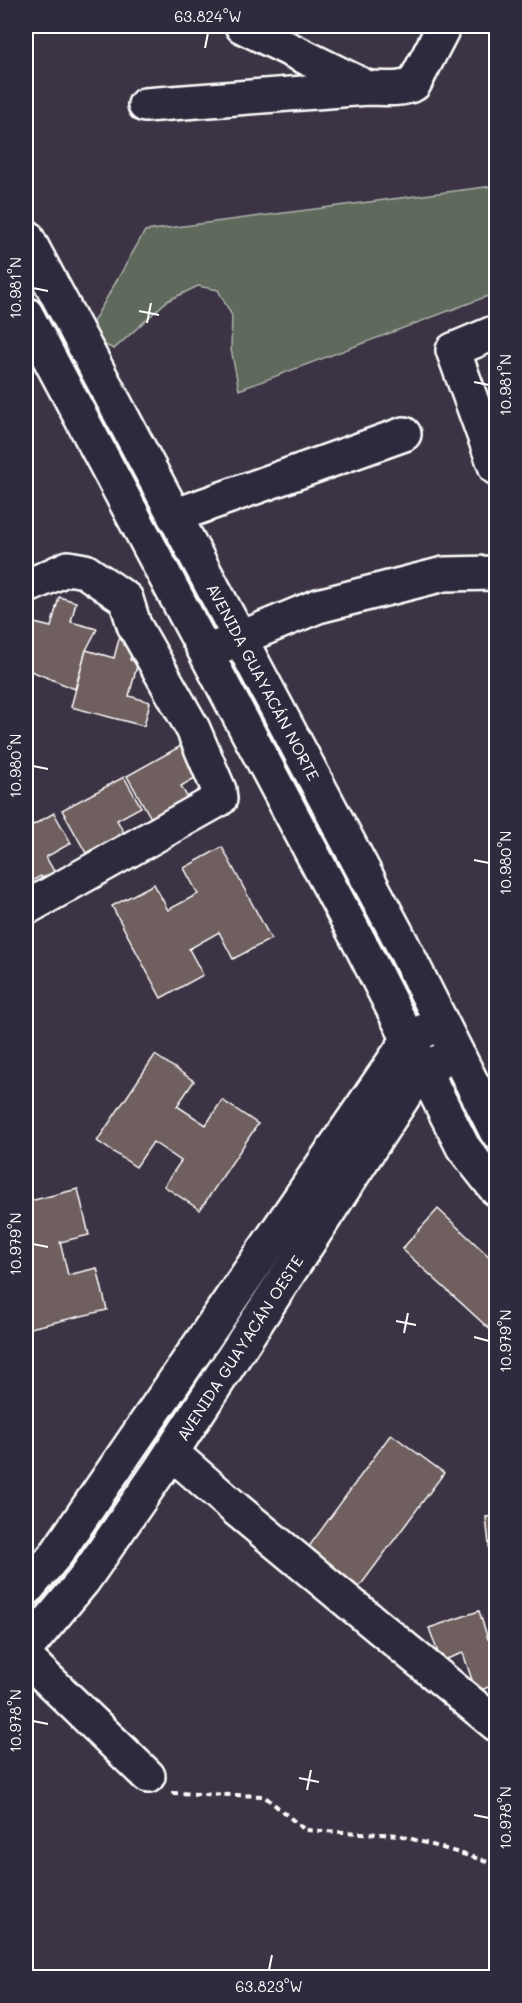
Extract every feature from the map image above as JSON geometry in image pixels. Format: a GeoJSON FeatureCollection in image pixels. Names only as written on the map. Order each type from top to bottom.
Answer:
{"type":"FeatureCollection","features":[{"type":"Feature","properties":{"kind":"street"},"geometry":{"type":"LineString","coordinates":[[242,26],[368,88]]}},
{"type":"Feature","properties":{"kind":"street"},"geometry":{"type":"LineString","coordinates":[[145,105],[368,88],[392,89],[414,84],[444,26]]}},
{"type":"Feature","properties":{"kind":"street","name":"AVENIDA GUAYACÁN NORTE"},"geometry":{"type":"LineString","coordinates":[[26,236],[396,932],[496,1131]]}},
{"type":"Feature","properties":{"kind":"street"},"geometry":{"type":"LineString","coordinates":[[26,314],[363,949],[463,1147],[496,1190]]}},
{"type":"Feature","properties":{"kind":"street"},"geometry":{"type":"LineString","coordinates":[[496,332],[453,350],[496,468]]}},
{"type":"Feature","properties":{"kind":"street"},"geometry":{"type":"LineString","coordinates":[[174,516],[404,434]]}},
{"type":"Feature","properties":{"kind":"street"},"geometry":{"type":"LineString","coordinates":[[26,587],[68,568],[85,571],[126,599],[134,625],[194,729],[219,790],[220,800],[26,908]]}},
{"type":"Feature","properties":{"kind":"street"},"geometry":{"type":"LineString","coordinates":[[206,653],[318,606],[444,574],[496,573]]}},
{"type":"Feature","properties":{"kind":"street"},"geometry":{"type":"LineString","coordinates":[[126,599],[165,576]]}},
{"type":"Feature","properties":{"kind":"street","name":"AVENIDA GUAYACÁN OESTE"},"geometry":{"type":"LineString","coordinates":[[26,1590],[57,1553],[409,1041],[441,1020]]}},
{"type":"Feature","properties":{"kind":"street","name":"AVENIDA GUAYACÁN OESTE"},"geometry":{"type":"LineString","coordinates":[[26,1649],[83,1581],[172,1453],[409,1088],[425,1071],[455,1051]]}},
{"type":"Feature","properties":{"kind":"street"},"geometry":{"type":"LineString","coordinates":[[172,1453],[236,1509],[496,1724]]}},
{"type":"Feature","properties":{"kind":"street"},"geometry":{"type":"LineString","coordinates":[[26,1658],[148,1776]]}},
{"type":"Feature","properties":{"kind":"path"},"geometry":{"type":"LineString","coordinates":[[148,1776],[172,1793],[264,1796],[306,1830],[399,1835],[496,1864]]}},
{"type":"Feature","properties":{"kind":"green space"},"geometry":{"type":"Polygon","coordinates":[[[496,179],[496,293],[239,390],[231,349],[232,316],[218,290],[198,286],[167,301],[114,349],[85,336],[145,231],[493,186],[496,179]]]}},
{"type":"Feature","properties":{"kind":"building"},"geometry":{"type":"Polygon","coordinates":[[[59,597],[76,602],[71,622],[97,629],[86,650],[75,689],[26,669],[26,621],[51,627],[59,597]]]}},
{"type":"Feature","properties":{"kind":"building"},"geometry":{"type":"Polygon","coordinates":[[[119,639],[134,643],[130,660],[138,662],[129,696],[150,702],[144,726],[71,707],[86,650],[114,658],[119,639]]]}},
{"type":"Feature","properties":{"kind":"building"},"geometry":{"type":"Polygon","coordinates":[[[188,742],[205,772],[181,786],[195,811],[183,818],[175,805],[151,818],[127,776],[188,742]]]}},
{"type":"Feature","properties":{"kind":"building"},"geometry":{"type":"Polygon","coordinates":[[[124,777],[141,807],[117,820],[131,846],[118,853],[111,839],[86,853],[62,810],[124,777]]]}},
{"type":"Feature","properties":{"kind":"building"},"geometry":{"type":"Polygon","coordinates":[[[54,813],[71,843],[46,857],[60,882],[48,889],[41,876],[26,884],[26,829],[54,813]]]}},
{"type":"Feature","properties":{"kind":"building"},"geometry":{"type":"Polygon","coordinates":[[[222,847],[271,939],[233,959],[219,932],[189,949],[203,975],[161,998],[112,906],[154,884],[168,910],[198,894],[184,868],[222,847]]]}},
{"type":"Feature","properties":{"kind":"building"},"geometry":{"type":"Polygon","coordinates":[[[155,1055],[194,1081],[177,1106],[206,1125],[222,1100],[258,1124],[200,1210],[164,1186],[181,1161],[153,1142],[136,1167],[97,1141],[155,1055]]]}},
{"type":"Feature","properties":{"kind":"building"},"geometry":{"type":"Polygon","coordinates":[[[78,1189],[89,1235],[60,1242],[68,1275],[97,1268],[107,1310],[26,1329],[26,1202],[78,1189]]]}},
{"type":"Feature","properties":{"kind":"building"},"geometry":{"type":"Polygon","coordinates":[[[438,1209],[496,1263],[496,1335],[402,1249],[438,1209]]]}},
{"type":"Feature","properties":{"kind":"building"},"geometry":{"type":"Polygon","coordinates":[[[391,1434],[444,1473],[357,1590],[305,1552],[391,1434]]]}},
{"type":"Feature","properties":{"kind":"building"},"geometry":{"type":"Polygon","coordinates":[[[496,1516],[496,1554],[490,1554],[486,1517],[496,1516]]]}},
{"type":"Feature","properties":{"kind":"building"},"geometry":{"type":"Polygon","coordinates":[[[479,1611],[488,1639],[496,1636],[496,1684],[476,1692],[463,1653],[441,1661],[429,1628],[479,1611]]]}}]}
